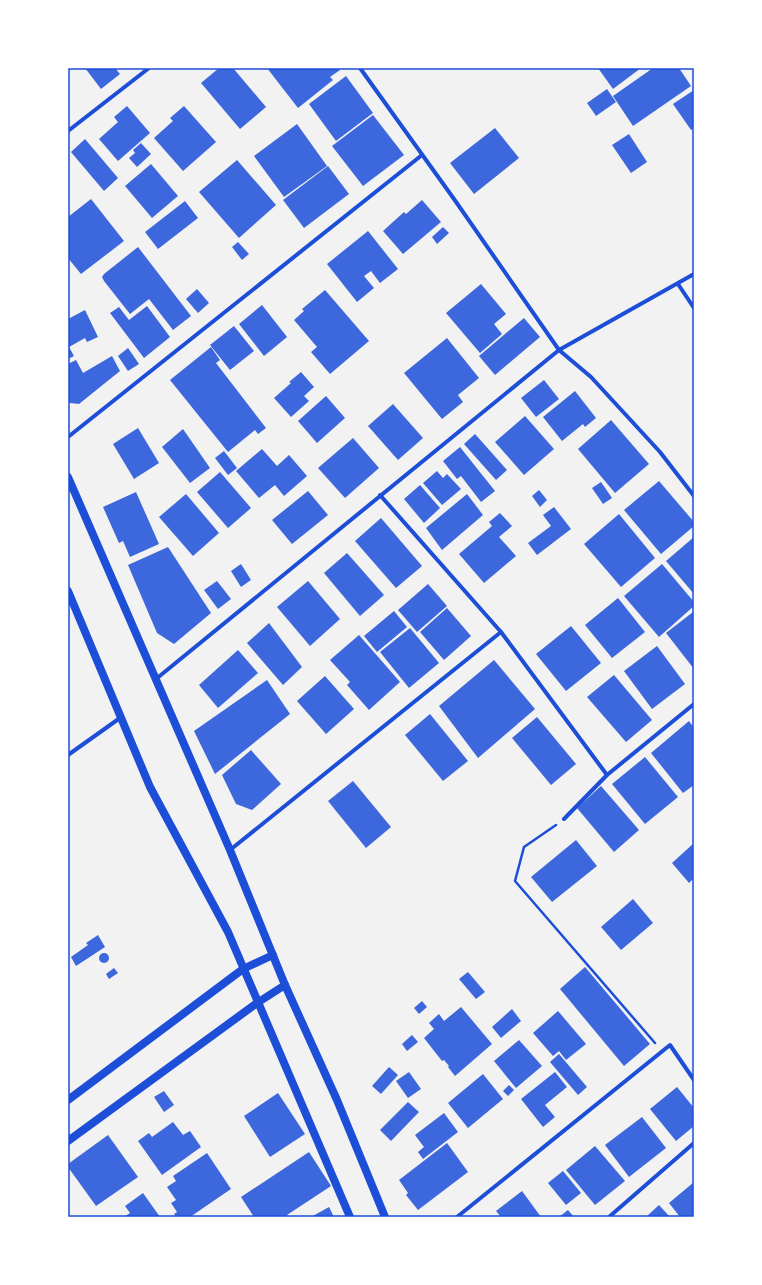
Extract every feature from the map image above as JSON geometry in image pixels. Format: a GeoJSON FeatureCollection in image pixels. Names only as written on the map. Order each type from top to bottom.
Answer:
{"type":"FeatureCollection","features":[{"type":"Feature","properties":{"kind":"main road"},"geometry":{"type":"LineString","coordinates":[[68,477],[230,850],[285,985],[337,1100],[385,1217]]}},
{"type":"Feature","properties":{"kind":"main road"},"geometry":{"type":"LineString","coordinates":[[68,591],[150,787],[228,932],[257,1003],[350,1217]]}},
{"type":"Feature","properties":{"kind":"main road"},"geometry":{"type":"LineString","coordinates":[[68,1100],[243,969],[273,955]]}},
{"type":"Feature","properties":{"kind":"main road"},"geometry":{"type":"LineString","coordinates":[[68,1141],[257,1003],[285,985]]}},
{"type":"Feature","properties":{"kind":"street"},"geometry":{"type":"LineString","coordinates":[[68,131],[149,68]]}},
{"type":"Feature","properties":{"kind":"street"},"geometry":{"type":"LineString","coordinates":[[360,68],[559,350],[590,377],[660,452],[694,496]]}},
{"type":"Feature","properties":{"kind":"street"},"geometry":{"type":"LineString","coordinates":[[68,437],[422,154]]}},
{"type":"Feature","properties":{"kind":"street"},"geometry":{"type":"LineString","coordinates":[[156,679],[559,350],[694,274]]}},
{"type":"Feature","properties":{"kind":"street"},"geometry":{"type":"LineString","coordinates":[[678,284],[694,308]]}},
{"type":"Feature","properties":{"kind":"street"},"geometry":{"type":"LineString","coordinates":[[380,496],[501,632],[607,775]]}},
{"type":"Feature","properties":{"kind":"street"},"geometry":{"type":"LineString","coordinates":[[230,850],[501,632]]}},
{"type":"Feature","properties":{"kind":"street"},"geometry":{"type":"LineString","coordinates":[[564,819],[607,775],[694,704]]}},
{"type":"Feature","properties":{"kind":"street"},"geometry":{"type":"LineString","coordinates":[[68,755],[120,718]]}},
{"type":"Feature","properties":{"kind":"street"},"geometry":{"type":"LineString","coordinates":[[456,1217],[670,1045],[694,1080]]}},
{"type":"Feature","properties":{"kind":"street"},"geometry":{"type":"LineString","coordinates":[[609,1217],[694,1143]]}},
{"type":"Feature","properties":{"kind":"path"},"geometry":{"type":"LineString","coordinates":[[564,819],[524,847],[515,881],[662,1051]]}},
{"type":"Feature","properties":{"kind":"building"},"geometry":{"type":"Polygon","coordinates":[[[85,68],[115,68],[120,74],[101,89],[85,68]]]}},
{"type":"Feature","properties":{"kind":"building"},"geometry":{"type":"Polygon","coordinates":[[[219,68],[233,68],[266,107],[240,129],[201,83],[219,68]]]}},
{"type":"Feature","properties":{"kind":"building"},"geometry":{"type":"Polygon","coordinates":[[[267,68],[338,68],[340,70],[330,77],[333,80],[298,108],[267,68]]]}},
{"type":"Feature","properties":{"kind":"building"},"geometry":{"type":"Polygon","coordinates":[[[598,68],[641,68],[613,89],[598,68]]]}},
{"type":"Feature","properties":{"kind":"building"},"geometry":{"type":"Polygon","coordinates":[[[653,68],[679,68],[691,86],[633,126],[613,96],[653,68]]]}},
{"type":"Feature","properties":{"kind":"building"},"geometry":{"type":"Polygon","coordinates":[[[346,76],[373,113],[336,141],[309,104],[346,76]]]}},
{"type":"Feature","properties":{"kind":"building"},"geometry":{"type":"Polygon","coordinates":[[[607,89],[616,102],[596,116],[587,103],[607,89]]]}},
{"type":"Feature","properties":{"kind":"building"},"geometry":{"type":"Polygon","coordinates":[[[694,90],[694,128],[691,130],[673,104],[694,90]]]}},
{"type":"Feature","properties":{"kind":"building"},"geometry":{"type":"Polygon","coordinates":[[[127,106],[150,133],[118,161],[99,139],[118,122],[114,117],[127,106]]]}},
{"type":"Feature","properties":{"kind":"building"},"geometry":{"type":"Polygon","coordinates":[[[184,106],[216,142],[183,171],[154,138],[173,121],[170,118],[184,106]]]}},
{"type":"Feature","properties":{"kind":"building"},"geometry":{"type":"Polygon","coordinates":[[[373,115],[404,155],[363,186],[332,146],[373,115]]]}},
{"type":"Feature","properties":{"kind":"building"},"geometry":{"type":"Polygon","coordinates":[[[297,124],[327,166],[284,197],[254,156],[297,124]]]}},
{"type":"Feature","properties":{"kind":"building"},"geometry":{"type":"Polygon","coordinates":[[[495,128],[519,158],[474,194],[450,163],[495,128]]]}},
{"type":"Feature","properties":{"kind":"building"},"geometry":{"type":"Polygon","coordinates":[[[629,134],[647,162],[631,173],[612,145],[629,134]]]}},
{"type":"Feature","properties":{"kind":"building"},"geometry":{"type":"Polygon","coordinates":[[[85,139],[118,178],[104,191],[71,152],[85,139]]]}},
{"type":"Feature","properties":{"kind":"building"},"geometry":{"type":"Polygon","coordinates":[[[141,143],[151,154],[137,167],[129,158],[135,153],[133,150],[141,143]]]}},
{"type":"Feature","properties":{"kind":"building"},"geometry":{"type":"Polygon","coordinates":[[[237,160],[276,205],[239,238],[199,192],[237,160]]]}},
{"type":"Feature","properties":{"kind":"building"},"geometry":{"type":"Polygon","coordinates":[[[151,164],[178,196],[152,218],[125,186],[151,164]]]}},
{"type":"Feature","properties":{"kind":"building"},"geometry":{"type":"Polygon","coordinates":[[[328,166],[349,194],[304,228],[283,200],[328,166]]]}},
{"type":"Feature","properties":{"kind":"building"},"geometry":{"type":"Polygon","coordinates":[[[91,199],[124,241],[81,274],[68,258],[68,217],[91,199]]]}},
{"type":"Feature","properties":{"kind":"building"},"geometry":{"type":"Polygon","coordinates":[[[422,200],[441,222],[403,254],[383,231],[404,212],[406,214],[422,200]]]}},
{"type":"Feature","properties":{"kind":"building"},"geometry":{"type":"Polygon","coordinates":[[[185,201],[198,218],[158,249],[145,232],[185,201]]]}},
{"type":"Feature","properties":{"kind":"building"},"geometry":{"type":"Polygon","coordinates":[[[443,227],[449,233],[437,244],[432,237],[443,227]]]}},
{"type":"Feature","properties":{"kind":"building"},"geometry":{"type":"Polygon","coordinates":[[[368,231],[398,269],[380,283],[371,271],[364,276],[374,288],[357,302],[327,264],[368,231]]]}},
{"type":"Feature","properties":{"kind":"building"},"geometry":{"type":"Polygon","coordinates":[[[238,242],[249,254],[242,260],[232,247],[238,242]]]}},
{"type":"Feature","properties":{"kind":"building"},"geometry":{"type":"Polygon","coordinates":[[[138,247],[191,316],[173,330],[149,299],[130,314],[102,277],[138,247]]]}},
{"type":"Feature","properties":{"kind":"building"},"geometry":{"type":"Polygon","coordinates":[[[481,284],[506,314],[494,324],[502,334],[480,353],[446,313],[481,284]]]}},
{"type":"Feature","properties":{"kind":"building"},"geometry":{"type":"Polygon","coordinates":[[[197,289],[209,303],[198,313],[186,299],[197,289]]]}},
{"type":"Feature","properties":{"kind":"building"},"geometry":{"type":"Polygon","coordinates":[[[325,290],[369,341],[330,374],[311,352],[317,347],[294,320],[304,311],[302,309],[325,290]]]}},
{"type":"Feature","properties":{"kind":"building"},"geometry":{"type":"Polygon","coordinates":[[[262,305],[287,337],[264,356],[239,324],[262,305]]]}},
{"type":"Feature","properties":{"kind":"building"},"geometry":{"type":"Polygon","coordinates":[[[147,306],[170,337],[144,358],[110,313],[119,307],[129,320],[147,306]]]}},
{"type":"Feature","properties":{"kind":"building"},"geometry":{"type":"Polygon","coordinates":[[[85,310],[98,337],[87,342],[85,338],[69,347],[74,356],[68,359],[68,319],[85,310]]]}},
{"type":"Feature","properties":{"kind":"building"},"geometry":{"type":"Polygon","coordinates":[[[524,318],[540,337],[495,375],[479,356],[524,318]]]}},
{"type":"Feature","properties":{"kind":"building"},"geometry":{"type":"Polygon","coordinates":[[[234,326],[254,351],[230,370],[210,345],[234,326]]]}},
{"type":"Feature","properties":{"kind":"building"},"geometry":{"type":"Polygon","coordinates":[[[447,338],[479,378],[458,395],[463,402],[442,419],[404,373],[447,338]]]}},
{"type":"Feature","properties":{"kind":"building"},"geometry":{"type":"Polygon","coordinates":[[[211,347],[220,360],[216,363],[266,428],[258,434],[255,430],[228,452],[170,380],[211,347]]]}},
{"type":"Feature","properties":{"kind":"building"},"geometry":{"type":"Polygon","coordinates":[[[128,348],[139,364],[128,371],[118,356],[128,348]]]}},
{"type":"Feature","properties":{"kind":"building"},"geometry":{"type":"Polygon","coordinates":[[[112,356],[120,371],[79,404],[68,402],[68,364],[76,360],[83,373],[112,356]]]}},
{"type":"Feature","properties":{"kind":"building"},"geometry":{"type":"Polygon","coordinates":[[[301,372],[314,387],[304,396],[309,401],[291,417],[274,398],[301,372]]]}},
{"type":"Feature","properties":{"kind":"building"},"geometry":{"type":"Polygon","coordinates":[[[544,380],[559,399],[536,417],[521,398],[544,380]]]}},
{"type":"Feature","properties":{"kind":"building"},"geometry":{"type":"Polygon","coordinates":[[[575,391],[596,418],[585,427],[583,424],[562,441],[543,417],[575,391]]]}},
{"type":"Feature","properties":{"kind":"building"},"geometry":{"type":"Polygon","coordinates":[[[326,396],[345,418],[317,443],[298,421],[326,396]]]}},
{"type":"Feature","properties":{"kind":"building"},"geometry":{"type":"Polygon","coordinates":[[[393,404],[423,438],[398,460],[368,426],[393,404]]]}},
{"type":"Feature","properties":{"kind":"building"},"geometry":{"type":"Polygon","coordinates":[[[525,416],[554,449],[524,475],[495,442],[525,416]]]}},
{"type":"Feature","properties":{"kind":"building"},"geometry":{"type":"Polygon","coordinates":[[[611,420],[649,464],[615,493],[578,449],[611,420]]]}},
{"type":"Feature","properties":{"kind":"building"},"geometry":{"type":"Polygon","coordinates":[[[138,428],[159,463],[134,479],[113,444],[138,428]]]}},
{"type":"Feature","properties":{"kind":"building"},"geometry":{"type":"Polygon","coordinates":[[[183,429],[210,468],[190,483],[162,447],[183,429]]]}},
{"type":"Feature","properties":{"kind":"building"},"geometry":{"type":"Polygon","coordinates":[[[475,434],[507,470],[496,480],[464,444],[475,434]]]}},
{"type":"Feature","properties":{"kind":"building"},"geometry":{"type":"Polygon","coordinates":[[[353,438],[379,468],[345,498],[318,468],[353,438]]]}},
{"type":"Feature","properties":{"kind":"building"},"geometry":{"type":"Polygon","coordinates":[[[460,447],[495,491],[481,502],[461,476],[457,479],[443,461],[460,447]]]}},
{"type":"Feature","properties":{"kind":"building"},"geometry":{"type":"Polygon","coordinates":[[[262,449],[277,466],[289,455],[307,476],[284,496],[275,485],[259,498],[236,471],[262,449]]]}},
{"type":"Feature","properties":{"kind":"building"},"geometry":{"type":"Polygon","coordinates":[[[224,451],[237,468],[228,475],[215,458],[224,451]]]}},
{"type":"Feature","properties":{"kind":"building"},"geometry":{"type":"Polygon","coordinates":[[[437,471],[443,478],[447,474],[461,489],[442,505],[423,483],[437,471]]]}},
{"type":"Feature","properties":{"kind":"building"},"geometry":{"type":"Polygon","coordinates":[[[220,472],[251,508],[228,528],[197,492],[220,472]]]}},
{"type":"Feature","properties":{"kind":"building"},"geometry":{"type":"Polygon","coordinates":[[[659,481],[694,522],[694,526],[661,554],[624,510],[659,481]]]}},
{"type":"Feature","properties":{"kind":"building"},"geometry":{"type":"Polygon","coordinates":[[[601,482],[612,498],[603,504],[592,488],[601,482]]]}},
{"type":"Feature","properties":{"kind":"building"},"geometry":{"type":"Polygon","coordinates":[[[420,485],[440,508],[424,523],[404,499],[420,485]]]}},
{"type":"Feature","properties":{"kind":"building"},"geometry":{"type":"Polygon","coordinates":[[[539,490],[547,500],[540,507],[532,496],[539,490]]]}},
{"type":"Feature","properties":{"kind":"building"},"geometry":{"type":"Polygon","coordinates":[[[308,491],[328,515],[292,544],[272,520],[308,491]]]}},
{"type":"Feature","properties":{"kind":"building"},"geometry":{"type":"Polygon","coordinates":[[[136,492],[159,544],[130,557],[123,541],[119,543],[103,507],[136,492]]]}},
{"type":"Feature","properties":{"kind":"building"},"geometry":{"type":"Polygon","coordinates":[[[186,494],[219,533],[193,556],[159,517],[186,494]]]}},
{"type":"Feature","properties":{"kind":"building"},"geometry":{"type":"Polygon","coordinates":[[[467,494],[483,515],[442,550],[426,528],[467,494]]]}},
{"type":"Feature","properties":{"kind":"building"},"geometry":{"type":"Polygon","coordinates":[[[554,507],[571,529],[537,555],[528,543],[551,526],[543,515],[554,507]]]}},
{"type":"Feature","properties":{"kind":"building"},"geometry":{"type":"Polygon","coordinates":[[[500,513],[512,526],[499,537],[516,556],[484,583],[459,554],[492,526],[489,522],[500,513]]]}},
{"type":"Feature","properties":{"kind":"building"},"geometry":{"type":"Polygon","coordinates":[[[619,514],[655,558],[621,587],[584,544],[619,514]]]}},
{"type":"Feature","properties":{"kind":"building"},"geometry":{"type":"Polygon","coordinates":[[[381,518],[422,566],[396,588],[355,541],[381,518]]]}},
{"type":"Feature","properties":{"kind":"building"},"geometry":{"type":"Polygon","coordinates":[[[694,537],[694,594],[666,561],[694,537]]]}},
{"type":"Feature","properties":{"kind":"building"},"geometry":{"type":"Polygon","coordinates":[[[168,547],[211,613],[174,644],[157,633],[128,565],[168,547]]]}},
{"type":"Feature","properties":{"kind":"building"},"geometry":{"type":"Polygon","coordinates":[[[347,553],[384,595],[360,616],[324,573],[347,553]]]}},
{"type":"Feature","properties":{"kind":"building"},"geometry":{"type":"Polygon","coordinates":[[[241,564],[251,580],[241,587],[231,571],[241,564]]]}},
{"type":"Feature","properties":{"kind":"building"},"geometry":{"type":"Polygon","coordinates":[[[662,564],[694,602],[694,606],[659,637],[624,596],[662,564]]]}},
{"type":"Feature","properties":{"kind":"building"},"geometry":{"type":"Polygon","coordinates":[[[217,581],[231,599],[218,609],[204,590],[217,581]]]}},
{"type":"Feature","properties":{"kind":"building"},"geometry":{"type":"Polygon","coordinates":[[[308,581],[340,619],[310,646],[277,607],[308,581]]]}},
{"type":"Feature","properties":{"kind":"building"},"geometry":{"type":"Polygon","coordinates":[[[428,584],[447,606],[417,632],[398,610],[428,584]]]}},
{"type":"Feature","properties":{"kind":"building"},"geometry":{"type":"Polygon","coordinates":[[[618,598],[645,632],[612,658],[585,625],[618,598]]]}},
{"type":"Feature","properties":{"kind":"building"},"geometry":{"type":"Polygon","coordinates":[[[447,608],[471,636],[444,660],[420,632],[447,608]]]}},
{"type":"Feature","properties":{"kind":"building"},"geometry":{"type":"Polygon","coordinates":[[[394,611],[407,627],[377,652],[364,636],[394,611]]]}},
{"type":"Feature","properties":{"kind":"building"},"geometry":{"type":"Polygon","coordinates":[[[693,612],[694,613],[694,669],[666,633],[693,612]]]}},
{"type":"Feature","properties":{"kind":"building"},"geometry":{"type":"Polygon","coordinates":[[[269,623],[302,667],[283,685],[247,643],[269,623]]]}},
{"type":"Feature","properties":{"kind":"building"},"geometry":{"type":"Polygon","coordinates":[[[571,626],[601,663],[566,691],[536,654],[571,626]]]}},
{"type":"Feature","properties":{"kind":"building"},"geometry":{"type":"Polygon","coordinates":[[[410,628],[439,663],[409,688],[380,652],[410,628]]]}},
{"type":"Feature","properties":{"kind":"building"},"geometry":{"type":"Polygon","coordinates":[[[359,635],[400,682],[369,710],[347,685],[350,682],[330,660],[359,635]]]}},
{"type":"Feature","properties":{"kind":"building"},"geometry":{"type":"Polygon","coordinates":[[[657,646],[685,684],[652,709],[624,671],[657,646]]]}},
{"type":"Feature","properties":{"kind":"building"},"geometry":{"type":"Polygon","coordinates":[[[238,650],[258,673],[218,708],[199,685],[238,650]]]}},
{"type":"Feature","properties":{"kind":"building"},"geometry":{"type":"Polygon","coordinates":[[[494,660],[535,709],[478,758],[439,706],[494,660]]]}},
{"type":"Feature","properties":{"kind":"building"},"geometry":{"type":"Polygon","coordinates":[[[614,675],[652,720],[626,742],[587,697],[614,675]]]}},
{"type":"Feature","properties":{"kind":"building"},"geometry":{"type":"Polygon","coordinates":[[[325,676],[354,709],[326,734],[297,701],[325,676]]]}},
{"type":"Feature","properties":{"kind":"building"},"geometry":{"type":"Polygon","coordinates":[[[267,680],[290,714],[215,774],[194,731],[267,680]]]}},
{"type":"Feature","properties":{"kind":"building"},"geometry":{"type":"Polygon","coordinates":[[[430,714],[468,761],[443,781],[405,735],[430,714]]]}},
{"type":"Feature","properties":{"kind":"building"},"geometry":{"type":"Polygon","coordinates":[[[537,717],[576,764],[551,785],[512,738],[537,717]]]}},
{"type":"Feature","properties":{"kind":"building"},"geometry":{"type":"Polygon","coordinates":[[[689,721],[694,728],[694,785],[683,793],[651,753],[689,721]]]}},
{"type":"Feature","properties":{"kind":"building"},"geometry":{"type":"Polygon","coordinates":[[[251,750],[281,784],[252,810],[236,804],[222,775],[251,750]]]}},
{"type":"Feature","properties":{"kind":"building"},"geometry":{"type":"Polygon","coordinates":[[[645,757],[678,797],[645,824],[612,784],[645,757]]]}},
{"type":"Feature","properties":{"kind":"building"},"geometry":{"type":"Polygon","coordinates":[[[353,781],[391,827],[366,848],[328,801],[353,781]]]}},
{"type":"Feature","properties":{"kind":"building"},"geometry":{"type":"Polygon","coordinates":[[[601,786],[639,830],[614,852],[577,808],[601,786]]]}},
{"type":"Feature","properties":{"kind":"building"},"geometry":{"type":"Polygon","coordinates":[[[576,840],[597,866],[552,902],[531,877],[576,840]]]}},
{"type":"Feature","properties":{"kind":"building"},"geometry":{"type":"Polygon","coordinates":[[[694,843],[694,878],[689,883],[672,863],[694,843]]]}},
{"type":"Feature","properties":{"kind":"building"},"geometry":{"type":"Polygon","coordinates":[[[633,899],[653,923],[621,950],[601,927],[633,899]]]}},
{"type":"Feature","properties":{"kind":"building"},"geometry":{"type":"Polygon","coordinates":[[[98,935],[105,947],[76,966],[71,957],[88,945],[86,943],[98,935]]]}},
{"type":"Feature","properties":{"kind":"building"},"geometry":{"type":"Polygon","coordinates":[[[104,953],[109,958],[104,963],[99,958],[104,953]]]}},
{"type":"Feature","properties":{"kind":"building"},"geometry":{"type":"Polygon","coordinates":[[[585,967],[650,1044],[624,1066],[560,989],[585,967]]]}},
{"type":"Feature","properties":{"kind":"building"},"geometry":{"type":"Polygon","coordinates":[[[114,968],[118,973],[109,979],[106,974],[114,968]]]}},
{"type":"Feature","properties":{"kind":"building"},"geometry":{"type":"Polygon","coordinates":[[[468,972],[485,992],[476,999],[459,979],[468,972]]]}},
{"type":"Feature","properties":{"kind":"building"},"geometry":{"type":"Polygon","coordinates":[[[422,1001],[427,1007],[419,1014],[414,1008],[422,1001]]]}},
{"type":"Feature","properties":{"kind":"building"},"geometry":{"type":"Polygon","coordinates":[[[461,1007],[492,1044],[455,1076],[448,1067],[449,1066],[444,1060],[442,1061],[424,1038],[434,1029],[429,1023],[439,1014],[444,1021],[461,1007]]]}},
{"type":"Feature","properties":{"kind":"building"},"geometry":{"type":"Polygon","coordinates":[[[512,1009],[521,1021],[501,1038],[492,1027],[512,1009]]]}},
{"type":"Feature","properties":{"kind":"building"},"geometry":{"type":"Polygon","coordinates":[[[558,1011],[586,1044],[566,1060],[559,1051],[553,1056],[533,1033],[558,1011]]]}},
{"type":"Feature","properties":{"kind":"building"},"geometry":{"type":"Polygon","coordinates":[[[412,1035],[418,1042],[407,1051],[402,1044],[412,1035]]]}},
{"type":"Feature","properties":{"kind":"building"},"geometry":{"type":"Polygon","coordinates":[[[519,1040],[542,1066],[516,1088],[494,1061],[519,1040]]]}},
{"type":"Feature","properties":{"kind":"building"},"geometry":{"type":"Polygon","coordinates":[[[559,1054],[587,1087],[578,1095],[550,1062],[559,1054]]]}},
{"type":"Feature","properties":{"kind":"building"},"geometry":{"type":"Polygon","coordinates":[[[389,1067],[398,1075],[381,1094],[372,1086],[389,1067]]]}},
{"type":"Feature","properties":{"kind":"building"},"geometry":{"type":"Polygon","coordinates":[[[409,1072],[421,1089],[408,1098],[396,1081],[409,1072]]]}},
{"type":"Feature","properties":{"kind":"building"},"geometry":{"type":"Polygon","coordinates":[[[555,1072],[567,1087],[545,1105],[555,1117],[543,1127],[521,1099],[555,1072]]]}},
{"type":"Feature","properties":{"kind":"building"},"geometry":{"type":"Polygon","coordinates":[[[483,1074],[503,1099],[468,1128],[448,1103],[483,1074]]]}},
{"type":"Feature","properties":{"kind":"building"},"geometry":{"type":"Polygon","coordinates":[[[509,1085],[514,1090],[508,1096],[503,1091],[509,1085]]]}},
{"type":"Feature","properties":{"kind":"building"},"geometry":{"type":"Polygon","coordinates":[[[677,1087],[694,1108],[694,1126],[676,1141],[650,1109],[677,1087]]]}},
{"type":"Feature","properties":{"kind":"building"},"geometry":{"type":"Polygon","coordinates":[[[164,1091],[174,1105],[164,1112],[154,1097],[164,1091]]]}},
{"type":"Feature","properties":{"kind":"building"},"geometry":{"type":"Polygon","coordinates":[[[278,1093],[305,1134],[270,1157],[244,1116],[278,1093]]]}},
{"type":"Feature","properties":{"kind":"building"},"geometry":{"type":"Polygon","coordinates":[[[408,1102],[419,1112],[391,1141],[380,1130],[408,1102]]]}},
{"type":"Feature","properties":{"kind":"building"},"geometry":{"type":"Polygon","coordinates":[[[444,1113],[458,1132],[423,1159],[418,1152],[424,1147],[415,1135],[444,1113]]]}},
{"type":"Feature","properties":{"kind":"building"},"geometry":{"type":"Polygon","coordinates":[[[642,1117],[666,1148],[629,1177],[605,1145],[642,1117]]]}},
{"type":"Feature","properties":{"kind":"building"},"geometry":{"type":"Polygon","coordinates":[[[173,1122],[183,1135],[190,1131],[201,1147],[162,1175],[138,1141],[149,1133],[152,1137],[173,1122]]]}},
{"type":"Feature","properties":{"kind":"building"},"geometry":{"type":"Polygon","coordinates":[[[108,1135],[138,1177],[96,1206],[68,1167],[68,1164],[108,1135]]]}},
{"type":"Feature","properties":{"kind":"building"},"geometry":{"type":"Polygon","coordinates":[[[447,1143],[468,1172],[418,1210],[406,1195],[408,1193],[399,1180],[447,1143]]]}},
{"type":"Feature","properties":{"kind":"building"},"geometry":{"type":"Polygon","coordinates":[[[595,1146],[625,1181],[595,1205],[566,1170],[595,1146]]]}},
{"type":"Feature","properties":{"kind":"building"},"geometry":{"type":"Polygon","coordinates":[[[309,1152],[331,1186],[287,1215],[288,1217],[254,1217],[241,1197],[309,1152]]]}},
{"type":"Feature","properties":{"kind":"building"},"geometry":{"type":"Polygon","coordinates":[[[207,1153],[231,1189],[190,1217],[176,1217],[174,1214],[177,1212],[171,1203],[176,1200],[167,1187],[176,1181],[173,1176],[207,1153]]]}},
{"type":"Feature","properties":{"kind":"building"},"geometry":{"type":"Polygon","coordinates":[[[563,1171],[581,1193],[566,1205],[548,1183],[563,1171]]]}},
{"type":"Feature","properties":{"kind":"building"},"geometry":{"type":"Polygon","coordinates":[[[694,1182],[694,1217],[680,1217],[669,1203],[694,1182]]]}},
{"type":"Feature","properties":{"kind":"building"},"geometry":{"type":"Polygon","coordinates":[[[522,1191],[541,1217],[501,1217],[496,1211],[522,1191]]]}},
{"type":"Feature","properties":{"kind":"building"},"geometry":{"type":"Polygon","coordinates":[[[143,1193],[160,1217],[124,1217],[130,1213],[125,1206],[143,1193]]]}},
{"type":"Feature","properties":{"kind":"building"},"geometry":{"type":"Polygon","coordinates":[[[659,1205],[670,1217],[646,1217],[659,1205]]]}},
{"type":"Feature","properties":{"kind":"building"},"geometry":{"type":"Polygon","coordinates":[[[329,1207],[334,1217],[311,1217],[329,1207]]]}},
{"type":"Feature","properties":{"kind":"building"},"geometry":{"type":"Polygon","coordinates":[[[568,1210],[574,1217],[559,1217],[568,1210]]]}}]}
